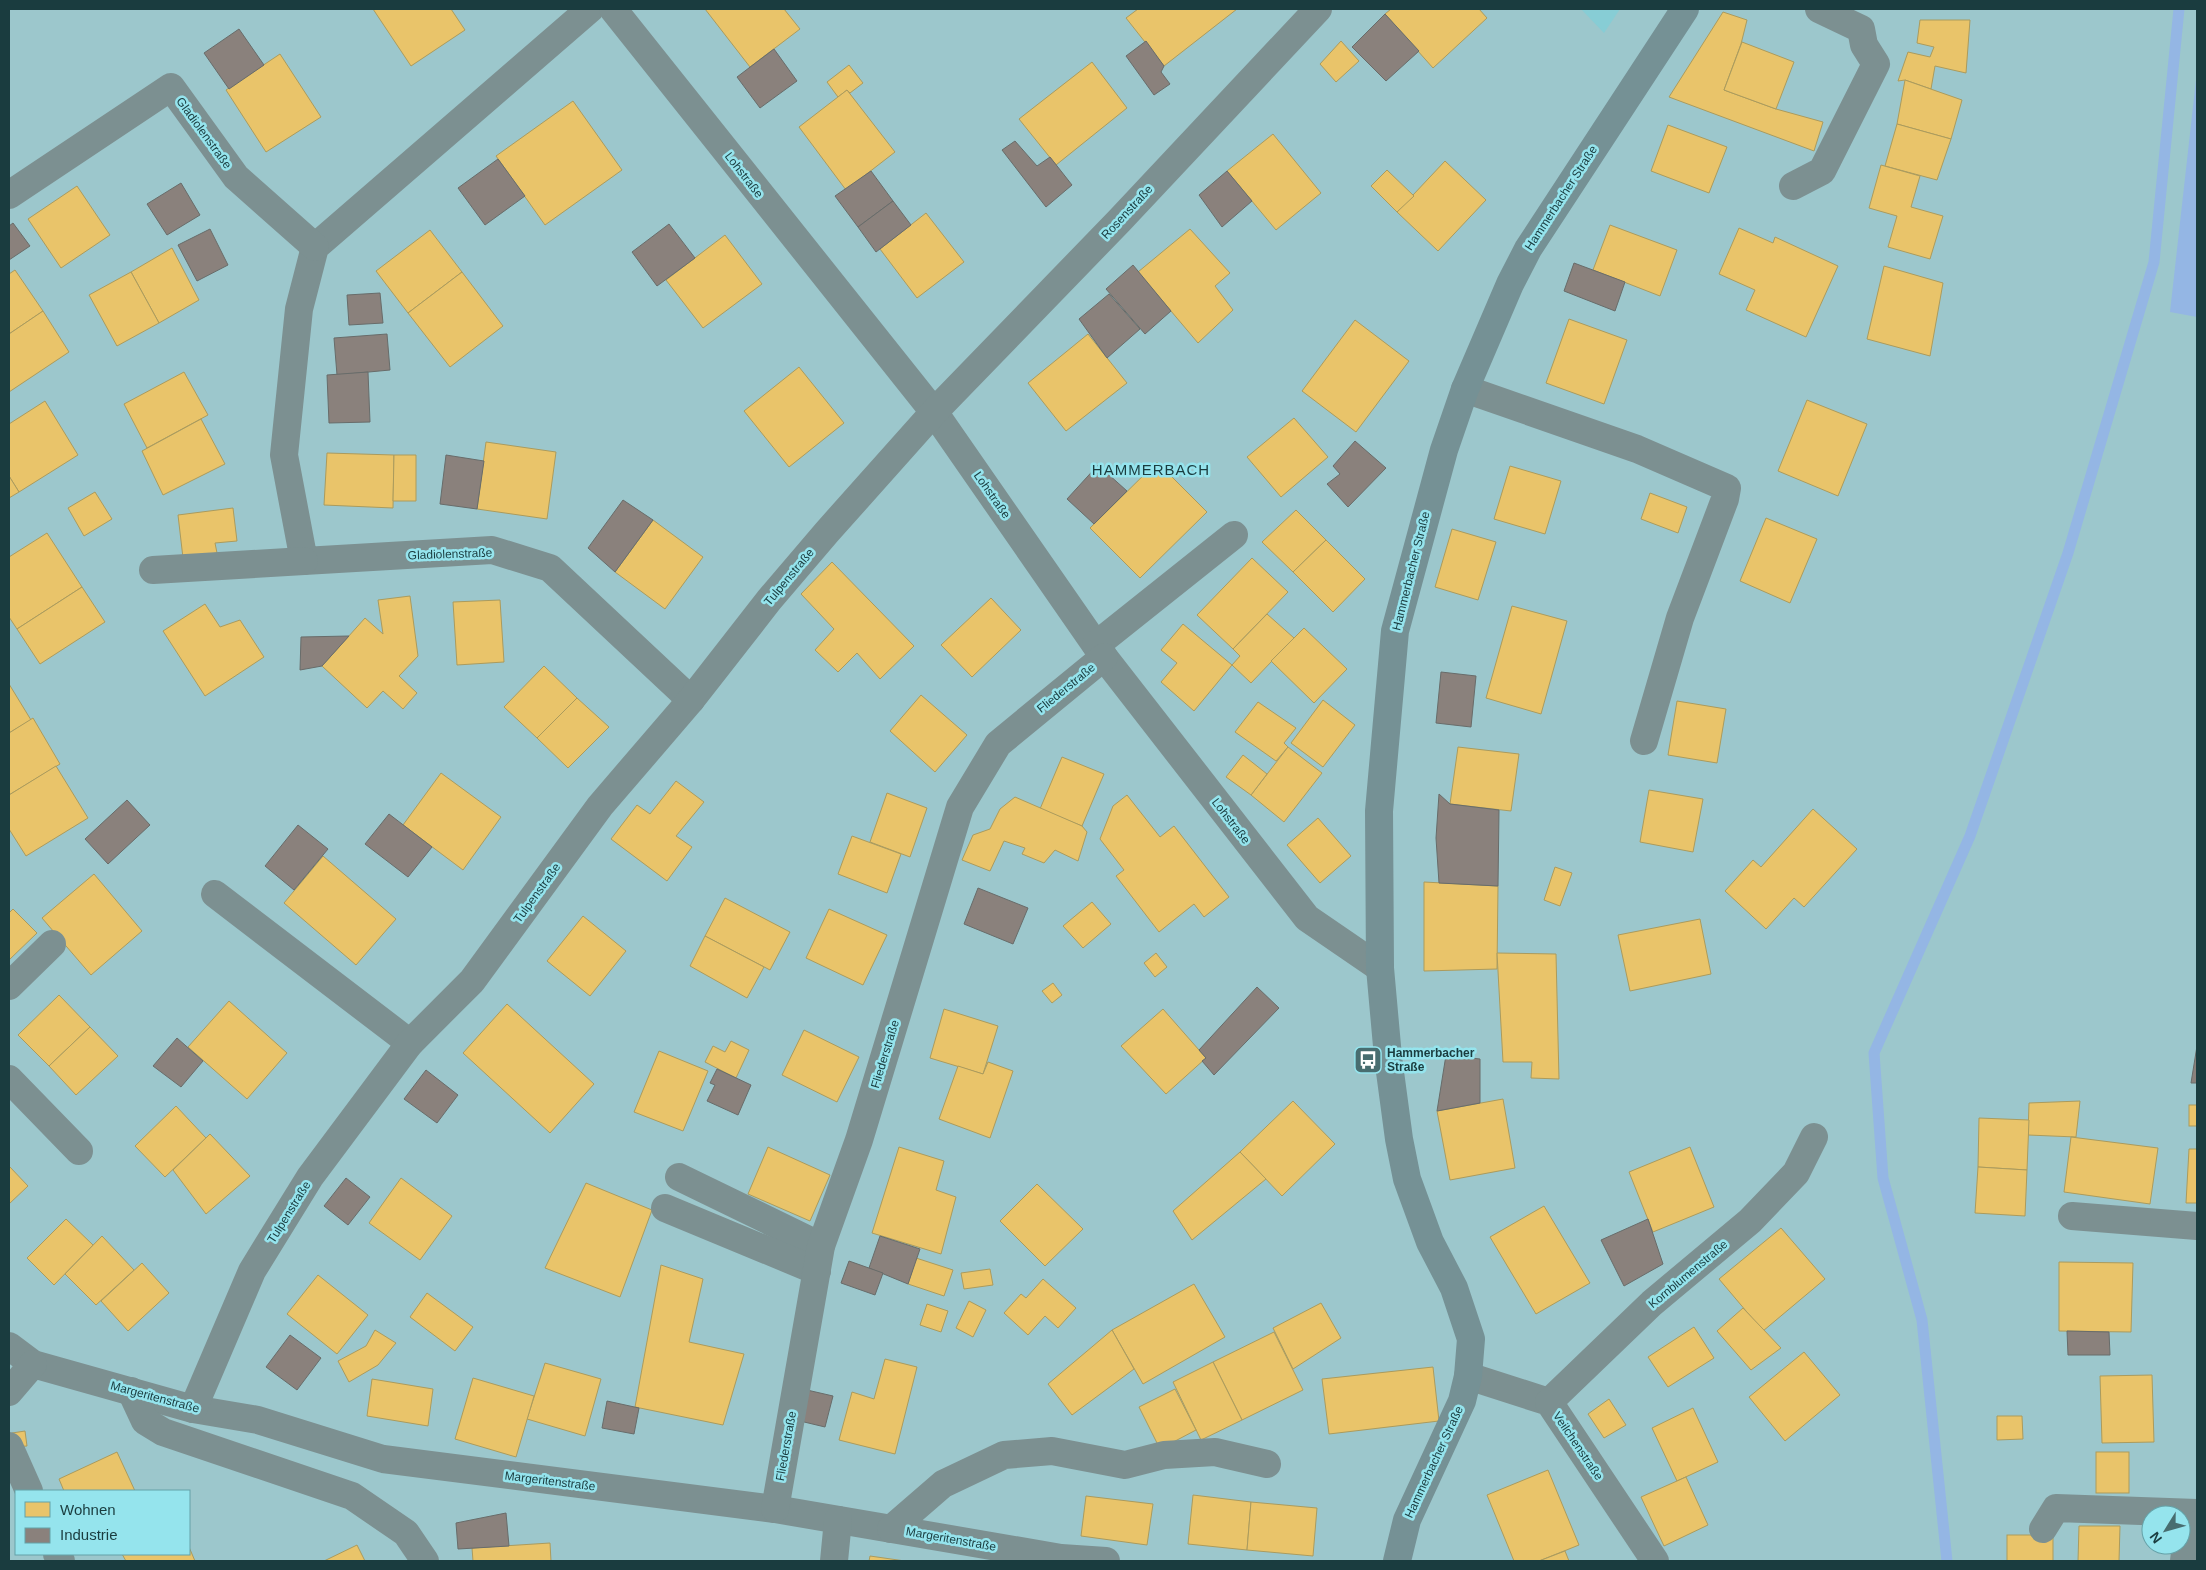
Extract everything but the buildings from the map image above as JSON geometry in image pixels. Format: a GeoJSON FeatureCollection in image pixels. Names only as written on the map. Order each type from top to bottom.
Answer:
{"type":"FeatureCollection","features":[{"type":"Feature","properties":{"kind":"main road","name":"Hammerbacher Straße"},"geometry":{"type":"LineString","coordinates":[[1397,1561],[1407,1520],[1462,1401],[1468,1376],[1470,1339],[1454,1288],[1430,1242],[1407,1179],[1399,1139],[1389,1064],[1380,968],[1379,811],[1395,632],[1444,450],[1465,389],[1510,284],[1528,249],[1686,9]]}},
{"type":"Feature","properties":{"kind":"street"},"geometry":{"type":"LineString","coordinates":[[304,561],[284,455],[299,309],[315,247],[590,9]]}},
{"type":"Feature","properties":{"kind":"street","name":"Lohstraße"},"geometry":{"type":"LineString","coordinates":[[613,9],[934,412],[1100,651],[1307,918],[1380,968]]}},
{"type":"Feature","properties":{"kind":"street","name":"Rosenstraße"},"geometry":{"type":"LineString","coordinates":[[934,412],[1119,221],[1318,9]]}},
{"type":"Feature","properties":{"kind":"street"},"geometry":{"type":"LineString","coordinates":[[1793,186],[1822,171],[1876,64],[1864,45],[1861,29],[1820,9]]}},
{"type":"Feature","properties":{"kind":"street","name":"Gladiolenstraße"},"geometry":{"type":"LineString","coordinates":[[9,195],[171,87],[236,177],[315,247]]}},
{"type":"Feature","properties":{"kind":"street"},"geometry":{"type":"LineString","coordinates":[[1465,389],[1637,449],[1726,488],[1726,499],[1680,618],[1644,741]]}},
{"type":"Feature","properties":{"kind":"street","name":"Tulpenstraße"},"geometry":{"type":"LineString","coordinates":[[193,1409],[252,1271],[310,1178],[410,1043],[472,981],[600,806],[691,700],[769,600],[934,412]]}},
{"type":"Feature","properties":{"kind":"street","name":"Fliederstraße"},"geometry":{"type":"LineString","coordinates":[[775,1509],[819,1259],[859,1140],[960,807],[998,744],[1100,651],[1234,535]]}},
{"type":"Feature","properties":{"kind":"street","name":"Gladiolenstraße"},"geometry":{"type":"LineString","coordinates":[[152,570],[492,550],[550,568],[691,700]]}},
{"type":"Feature","properties":{"kind":"street"},"geometry":{"type":"LineString","coordinates":[[215,894],[410,1043]]}},
{"type":"Feature","properties":{"kind":"street"},"geometry":{"type":"LineString","coordinates":[[9,986],[52,944]]}},
{"type":"Feature","properties":{"kind":"street"},"geometry":{"type":"LineString","coordinates":[[9,1079],[79,1151]]}},
{"type":"Feature","properties":{"kind":"street","name":"Kornblumenstraße"},"geometry":{"type":"LineString","coordinates":[[1549,1402],[1652,1303],[1750,1221],[1796,1173],[1814,1137]]}},
{"type":"Feature","properties":{"kind":"street"},"geometry":{"type":"LineString","coordinates":[[679,1177],[819,1259]]}},
{"type":"Feature","properties":{"kind":"street"},"geometry":{"type":"LineString","coordinates":[[665,1208],[819,1259]]}},
{"type":"Feature","properties":{"kind":"street"},"geometry":{"type":"LineString","coordinates":[[2072,1216],[2197,1226]]}},
{"type":"Feature","properties":{"kind":"street","name":"Margeritenstraße"},"geometry":{"type":"LineString","coordinates":[[9,1346],[33,1364],[193,1409],[258,1420],[383,1459],[775,1509],[1061,1558],[1106,1561]]}},
{"type":"Feature","properties":{"kind":"street"},"geometry":{"type":"LineString","coordinates":[[9,1392],[33,1364]]}},
{"type":"Feature","properties":{"kind":"street","name":"Veilchenstraße"},"geometry":{"type":"LineString","coordinates":[[1468,1376],[1549,1402],[1655,1561]]}},
{"type":"Feature","properties":{"kind":"street"},"geometry":{"type":"LineString","coordinates":[[131,1391],[145,1421],[163,1432],[352,1496],[406,1533],[425,1561]]}},
{"type":"Feature","properties":{"kind":"street"},"geometry":{"type":"LineString","coordinates":[[9,1446],[29,1490]]}},
{"type":"Feature","properties":{"kind":"street"},"geometry":{"type":"LineString","coordinates":[[891,1529],[943,1484],[1004,1454],[1052,1452],[1125,1465],[1164,1455],[1215,1452],[1267,1464]]}},
{"type":"Feature","properties":{"kind":"street"},"geometry":{"type":"LineString","coordinates":[[2043,1529],[2056,1508],[2197,1513]]}},
{"type":"Feature","properties":{"kind":"street"},"geometry":{"type":"LineString","coordinates":[[834,1561],[838,1520]]}},
{"type":"Feature","properties":{"kind":"street"},"geometry":{"type":"LineString","coordinates":[[2184,1561],[2185,1552],[2197,1525]]}},
{"type":"Feature","properties":{"kind":"shaded area"},"geometry":{"type":"Polygon","coordinates":[[[1581,9],[1620,9],[1604,33],[1581,9]]]}},
{"type":"Feature","properties":{"kind":"shaded area"},"geometry":{"type":"Polygon","coordinates":[[[2197,71],[2197,317],[2170,312],[2197,71]]]}},
{"type":"Feature","properties":{"kind":"waterway"},"geometry":{"type":"LineString","coordinates":[[1947,1561],[1922,1320],[1883,1178],[1874,1053],[1970,836],[2068,553],[2154,262],[2179,9]]}},
{"type":"Feature","properties":{"kind":"place","name":"Hammerbacher Straße"},"geometry":{"type":"Point","coordinates":[1368,1060]}},
{"type":"Feature","properties":{"kind":"district","name":"HAMMERBACH"},"geometry":{"type":"Point","coordinates":[1151,470]}}]}
